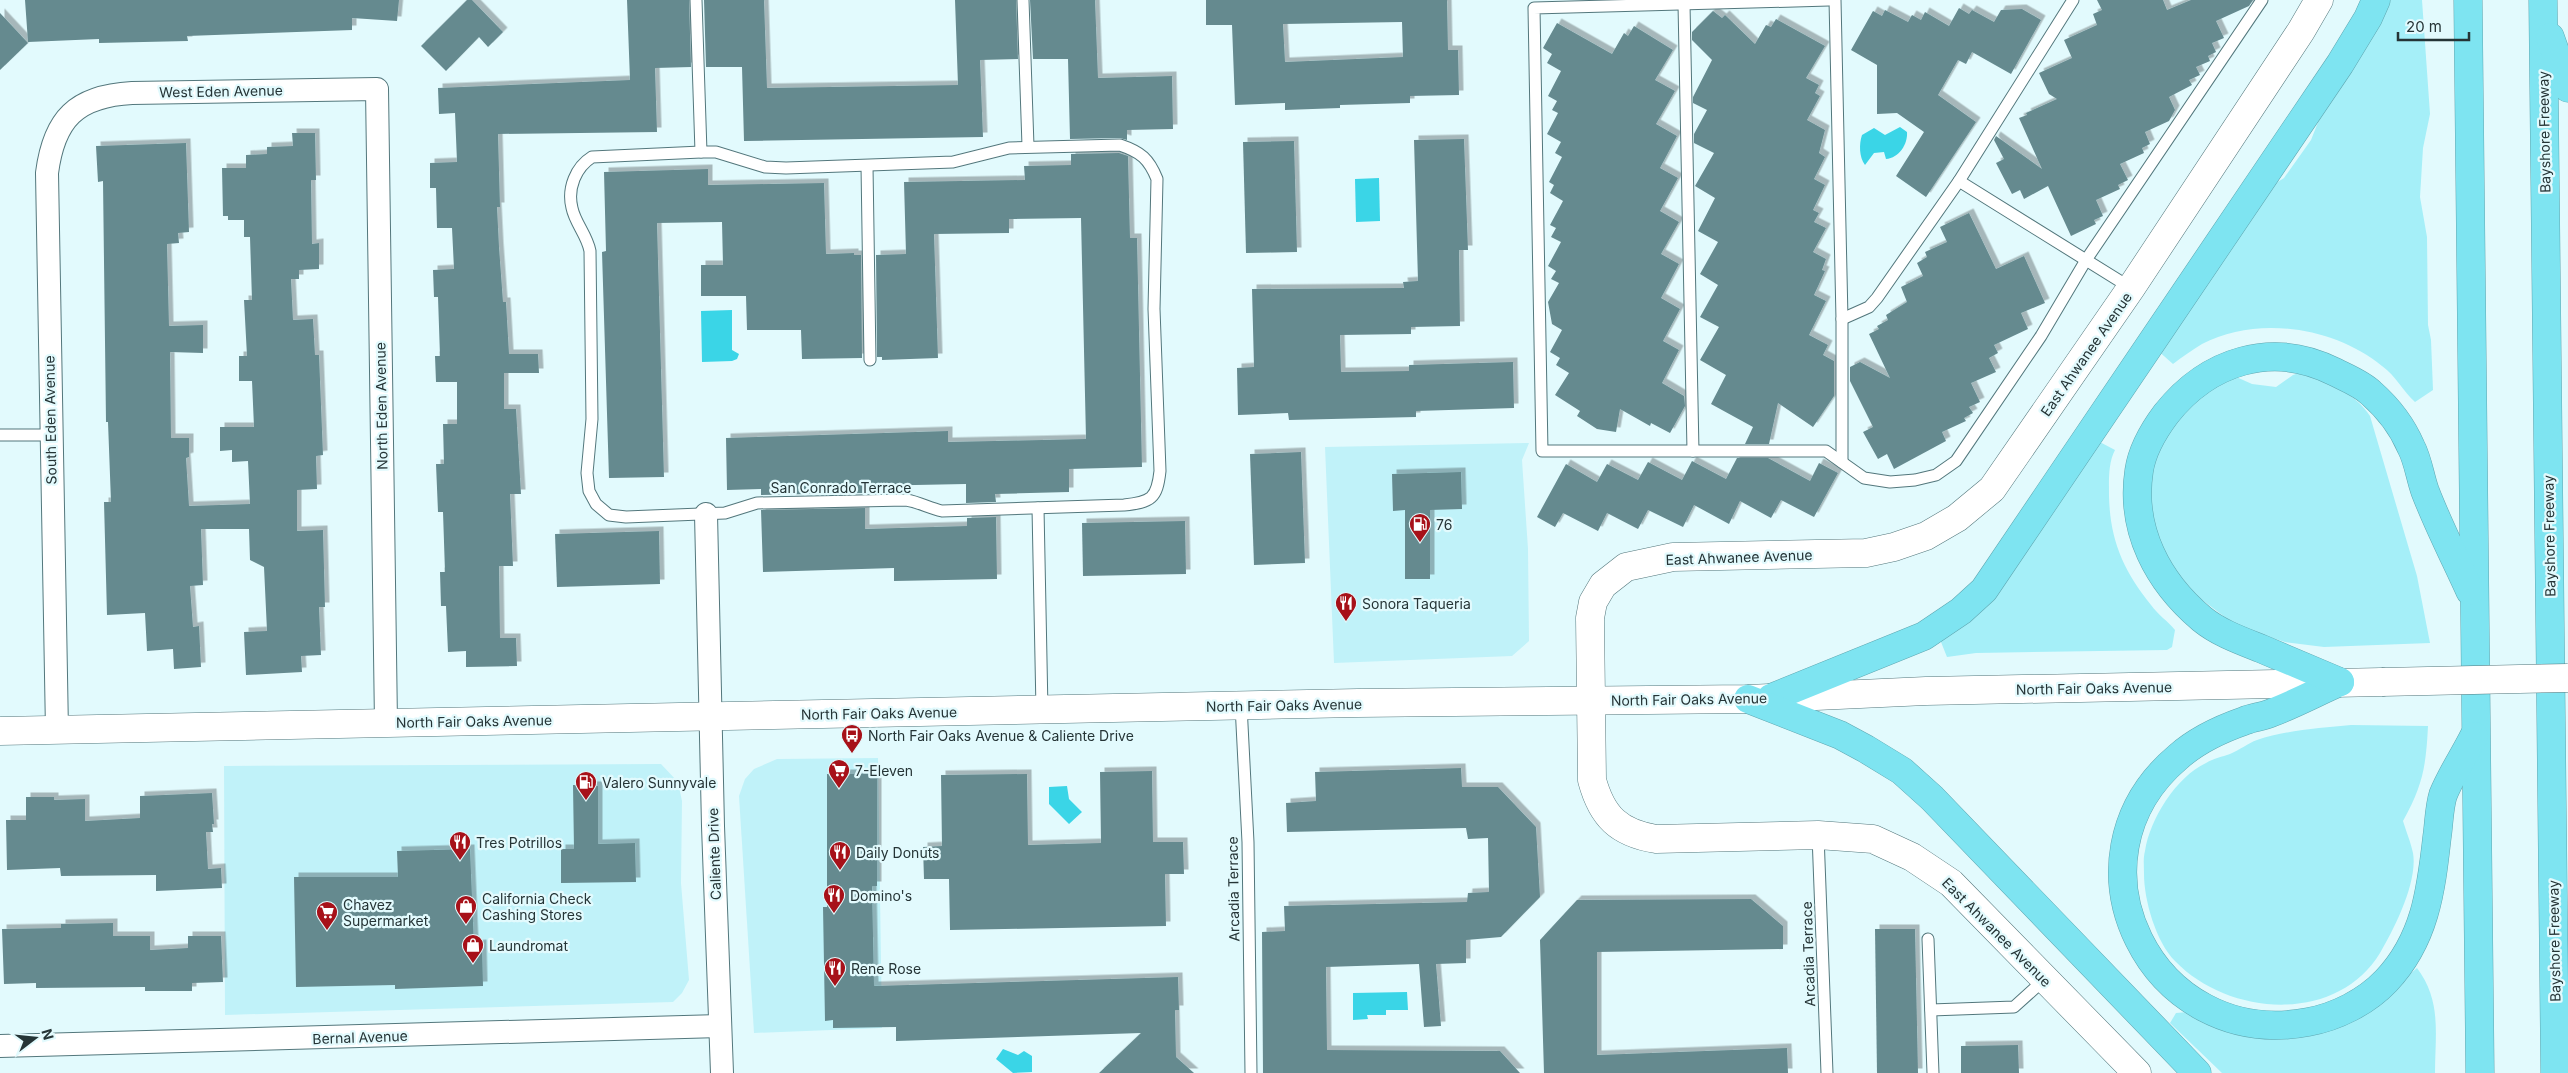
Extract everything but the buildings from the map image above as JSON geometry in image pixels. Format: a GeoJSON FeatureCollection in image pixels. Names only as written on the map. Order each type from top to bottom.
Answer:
{"type":"FeatureCollection","features":[{"type":"Feature","properties":{"kind":"highway"},"geometry":{"type":"LineString","coordinates":[[1760,698],[1924,636],[1961,611],[1984,590],[2340,64],[2368,18],[2376,0]]}},
{"type":"Feature","properties":{"kind":"highway"},"geometry":{"type":"LineString","coordinates":[[2468,0],[2480,1073]]}},
{"type":"Feature","properties":{"kind":"highway"},"geometry":{"type":"LineString","coordinates":[[2543,9],[2568,88]]}},
{"type":"Feature","properties":{"kind":"highway","name":"Bayshore Freeway"},"geometry":{"type":"LineString","coordinates":[[2543,9],[2555,1073]]}},
{"type":"Feature","properties":{"kind":"highway"},"geometry":{"type":"LineString","coordinates":[[2340,682],[2236,639],[2203,620],[2163,578],[2149,553],[2142,528],[2138,500],[2139,470],[2145,450],[2156,428],[2179,398],[2208,376],[2230,364],[2278,356],[2305,360],[2327,368],[2370,391],[2395,418],[2412,448],[2425,491],[2474,600]]}},
{"type":"Feature","properties":{"kind":"highway"},"geometry":{"type":"LineString","coordinates":[[2340,682],[2269,714],[2246,720],[2219,731],[2190,747],[2161,772],[2146,790],[2127,833],[2122,864],[2123,893],[2131,926],[2149,959],[2163,978],[2182,996],[2222,1016],[2240,1021],[2276,1026],[2324,1019],[2366,998],[2385,982],[2400,965],[2422,923],[2429,901],[2443,796],[2476,732]]}},
{"type":"Feature","properties":{"kind":"highway"},"geometry":{"type":"LineString","coordinates":[[1760,698],[1840,735],[1902,771],[1938,805],[2197,1073]]}},
{"type":"Feature","properties":{"kind":"main road","name":"East Ahwanee Avenue"},"geometry":{"type":"LineString","coordinates":[[2137,1073],[1951,883],[1912,857],[1873,839],[1818,835],[1656,839],[1635,836],[1618,827],[1596,795],[1592,780],[1590,701],[1592,610],[1602,585],[1615,573],[1626,567],[1674,557],[1866,552],[1894,547],[1926,536],[1957,518],[1992,489],[2132,288],[2301,31],[2319,0]]}},
{"type":"Feature","properties":{"kind":"main road","name":"North Fair Oaks Avenue"},"geometry":{"type":"LineString","coordinates":[[0,731],[1241,706],[1760,698],[1926,691],[2568,678]]}},
{"type":"Feature","properties":{"kind":"street","name":"West Eden Avenue"},"geometry":{"type":"LineString","coordinates":[[70,115],[94,98],[112,94],[377,89]]}},
{"type":"Feature","properties":{"kind":"street","name":"North Eden Avenue"},"geometry":{"type":"LineString","coordinates":[[377,89],[386,723]]}},
{"type":"Feature","properties":{"kind":"street","name":"South Eden Avenue"},"geometry":{"type":"LineString","coordinates":[[57,731],[50,435],[47,173],[50,147],[58,129],[70,115]]}},
{"type":"Feature","properties":{"kind":"street","name":"Caliente Drive"},"geometry":{"type":"LineString","coordinates":[[706,514],[722,1073]]}},
{"type":"Feature","properties":{"kind":"street","name":"Bernal Avenue"},"geometry":{"type":"LineString","coordinates":[[0,1046],[720,1026]]}},
{"type":"Feature","properties":{"kind":"lane"},"geometry":{"type":"LineString","coordinates":[[696,0],[701,152]]}},
{"type":"Feature","properties":{"kind":"lane"},"geometry":{"type":"LineString","coordinates":[[1023,0],[1028,146]]}},
{"type":"Feature","properties":{"kind":"lane"},"geometry":{"type":"LineString","coordinates":[[1829,0],[1534,8],[1542,451],[1826,451],[1864,478],[1890,482],[1915,480],[1936,474],[1956,461],[2041,336],[2086,260],[2262,0]]}},
{"type":"Feature","properties":{"kind":"lane"},"geometry":{"type":"LineString","coordinates":[[1835,0],[1842,319],[1842,462]]}},
{"type":"Feature","properties":{"kind":"lane"},"geometry":{"type":"LineString","coordinates":[[1842,319],[1869,307],[1878,298],[1959,181],[2073,0]]}},
{"type":"Feature","properties":{"kind":"lane"},"geometry":{"type":"LineString","coordinates":[[1684,4],[1693,451]]}},
{"type":"Feature","properties":{"kind":"lane","name":"San Conrado Terrace"},"geometry":{"type":"LineString","coordinates":[[1120,145],[1138,151],[1150,162],[1157,179],[1154,309],[1160,471],[1158,488],[1152,498],[1142,503],[942,511],[928,508],[918,502],[906,500],[757,503],[724,513],[626,517],[609,515],[596,504],[589,491],[587,473],[592,419],[590,251],[588,242],[571,207],[574,178],[582,163],[592,157],[701,152],[716,152],[765,167],[867,166],[953,162],[1009,148],[1028,146],[1120,145]]}},
{"type":"Feature","properties":{"kind":"lane"},"geometry":{"type":"LineString","coordinates":[[867,166],[870,360]]}},
{"type":"Feature","properties":{"kind":"lane"},"geometry":{"type":"LineString","coordinates":[[1959,181],[2132,288]]}},
{"type":"Feature","properties":{"kind":"lane"},"geometry":{"type":"LineString","coordinates":[[0,435],[50,435]]}},
{"type":"Feature","properties":{"kind":"lane"},"geometry":{"type":"LineString","coordinates":[[1038,508],[1042,710]]}},
{"type":"Feature","properties":{"kind":"lane","name":"Arcadia Terrace"},"geometry":{"type":"LineString","coordinates":[[1241,706],[1248,842],[1251,1073]]}},
{"type":"Feature","properties":{"kind":"lane","name":"Arcadia Terrace"},"geometry":{"type":"LineString","coordinates":[[1818,835],[1827,1073]]}},
{"type":"Feature","properties":{"kind":"lane"},"geometry":{"type":"LineString","coordinates":[[1928,939],[1933,1073]]}},
{"type":"Feature","properties":{"kind":"lane"},"geometry":{"type":"LineString","coordinates":[[1930,1010],[2014,1007],[2045,979]]}},
{"type":"Feature","properties":{"kind":"shaded area"},"geometry":{"type":"Polygon","coordinates":[[[2383,0],[2422,0],[2430,114],[2423,148],[2420,197],[2427,237],[2428,325],[2431,340],[2433,390],[2415,402],[2387,370],[2363,353],[2341,342],[2318,334],[2295,330],[2270,328],[2224,335],[2202,344],[2173,364],[2156,349],[2260,193],[2284,178],[2311,140],[2332,87],[2383,0]]]}},
{"type":"Feature","properties":{"kind":"shaded area"},"geometry":{"type":"Polygon","coordinates":[[[1900,127],[1907,132],[1902,150],[1895,156],[1886,159],[1884,152],[1874,153],[1865,165],[1860,150],[1862,135],[1874,128],[1885,135],[1900,127]]]}},
{"type":"Feature","properties":{"kind":"shaded area"},"geometry":{"type":"Polygon","coordinates":[[[1379,178],[1380,221],[1356,222],[1355,179],[1379,178]]]}},
{"type":"Feature","properties":{"kind":"shaded area"},"geometry":{"type":"Polygon","coordinates":[[[732,310],[732,350],[739,354],[737,359],[732,361],[702,362],[701,311],[732,310]]]}},
{"type":"Feature","properties":{"kind":"shaded area"},"geometry":{"type":"Polygon","coordinates":[[[2305,371],[2332,384],[2349,395],[2370,416],[2417,576],[2430,643],[2324,647],[2285,642],[2238,627],[2197,596],[2164,557],[2150,529],[2148,465],[2160,440],[2190,403],[2234,376],[2252,384],[2276,387],[2293,375],[2305,371]]]}},
{"type":"Feature","properties":{"kind":"shaded area"},"geometry":{"type":"Polygon","coordinates":[[[2096,440],[2115,450],[2110,466],[2109,496],[2115,541],[2126,567],[2141,592],[2154,609],[2175,630],[2172,647],[2167,650],[1976,653],[1947,657],[1939,637],[2096,440]]]}},
{"type":"Feature","properties":{"kind":"shaded area"},"geometry":{"type":"Polygon","coordinates":[[[1529,443],[1522,460],[1528,549],[1529,641],[1512,656],[1334,663],[1325,447],[1529,443]]]}},
{"type":"Feature","properties":{"kind":"shaded area"},"geometry":{"type":"Polygon","coordinates":[[[2351,725],[2428,726],[2422,775],[2415,797],[2403,821],[2413,853],[2412,877],[2404,905],[2380,953],[2361,976],[2337,992],[2310,1001],[2282,1005],[2252,1002],[2224,993],[2198,980],[2168,953],[2152,920],[2146,896],[2144,854],[2152,826],[2166,800],[2195,769],[2254,741],[2316,728],[2351,725]]]}},
{"type":"Feature","properties":{"kind":"shaded area"},"geometry":{"type":"Polygon","coordinates":[[[878,758],[882,1028],[754,1033],[739,796],[745,779],[754,769],[777,759],[878,758]]]}},
{"type":"Feature","properties":{"kind":"shaded area"},"geometry":{"type":"Polygon","coordinates":[[[661,764],[678,782],[682,801],[681,883],[689,980],[682,993],[673,1002],[225,1015],[224,766],[661,764]]]}},
{"type":"Feature","properties":{"kind":"shaded area"},"geometry":{"type":"Polygon","coordinates":[[[1067,786],[1069,799],[1082,812],[1069,824],[1049,804],[1049,787],[1067,786]]]}},
{"type":"Feature","properties":{"kind":"shaded area"},"geometry":{"type":"Polygon","coordinates":[[[2417,968],[2425,980],[2434,1006],[2436,1032],[2435,1073],[2222,1073],[2170,1023],[2176,1013],[2188,1012],[2208,1024],[2237,1035],[2275,1037],[2307,1034],[2368,1010],[2417,968]]]}},
{"type":"Feature","properties":{"kind":"shaded area"},"geometry":{"type":"Polygon","coordinates":[[[1407,992],[1408,1010],[1386,1010],[1386,1015],[1367,1015],[1368,1019],[1353,1020],[1353,993],[1407,992]]]}},
{"type":"Feature","properties":{"kind":"shaded area"},"geometry":{"type":"Polygon","coordinates":[[[1003,1049],[1018,1055],[1024,1051],[1032,1056],[1032,1072],[1013,1073],[996,1059],[1003,1049]]]}},
{"type":"Feature","properties":{"kind":"place","name":"76"},"geometry":{"type":"Point","coordinates":[1420,543]}},
{"type":"Feature","properties":{"kind":"place","name":"Sonora Taqueria"},"geometry":{"type":"Point","coordinates":[1346,622]}},
{"type":"Feature","properties":{"kind":"place","name":"North Fair Oaks Avenue & Caliente Drive"},"geometry":{"type":"Point","coordinates":[852,754]}},
{"type":"Feature","properties":{"kind":"place","name":"7-Eleven"},"geometry":{"type":"Point","coordinates":[839,789]}},
{"type":"Feature","properties":{"kind":"place","name":"Valero Sunnyvale"},"geometry":{"type":"Point","coordinates":[586,801]}},
{"type":"Feature","properties":{"kind":"place","name":"Tres Potrillos"},"geometry":{"type":"Point","coordinates":[460,861]}},
{"type":"Feature","properties":{"kind":"place","name":"Daily Donuts"},"geometry":{"type":"Point","coordinates":[840,871]}},
{"type":"Feature","properties":{"kind":"place","name":"Domino's"},"geometry":{"type":"Point","coordinates":[834,914]}},
{"type":"Feature","properties":{"kind":"place","name":"California Check Cashing Stores"},"geometry":{"type":"Point","coordinates":[466,925]}},
{"type":"Feature","properties":{"kind":"place","name":"Chavez Supermarket"},"geometry":{"type":"Point","coordinates":[327,931]}},
{"type":"Feature","properties":{"kind":"place","name":"Laundromat"},"geometry":{"type":"Point","coordinates":[473,964]}},
{"type":"Feature","properties":{"kind":"place","name":"Rene Rose"},"geometry":{"type":"Point","coordinates":[835,987]}}]}
